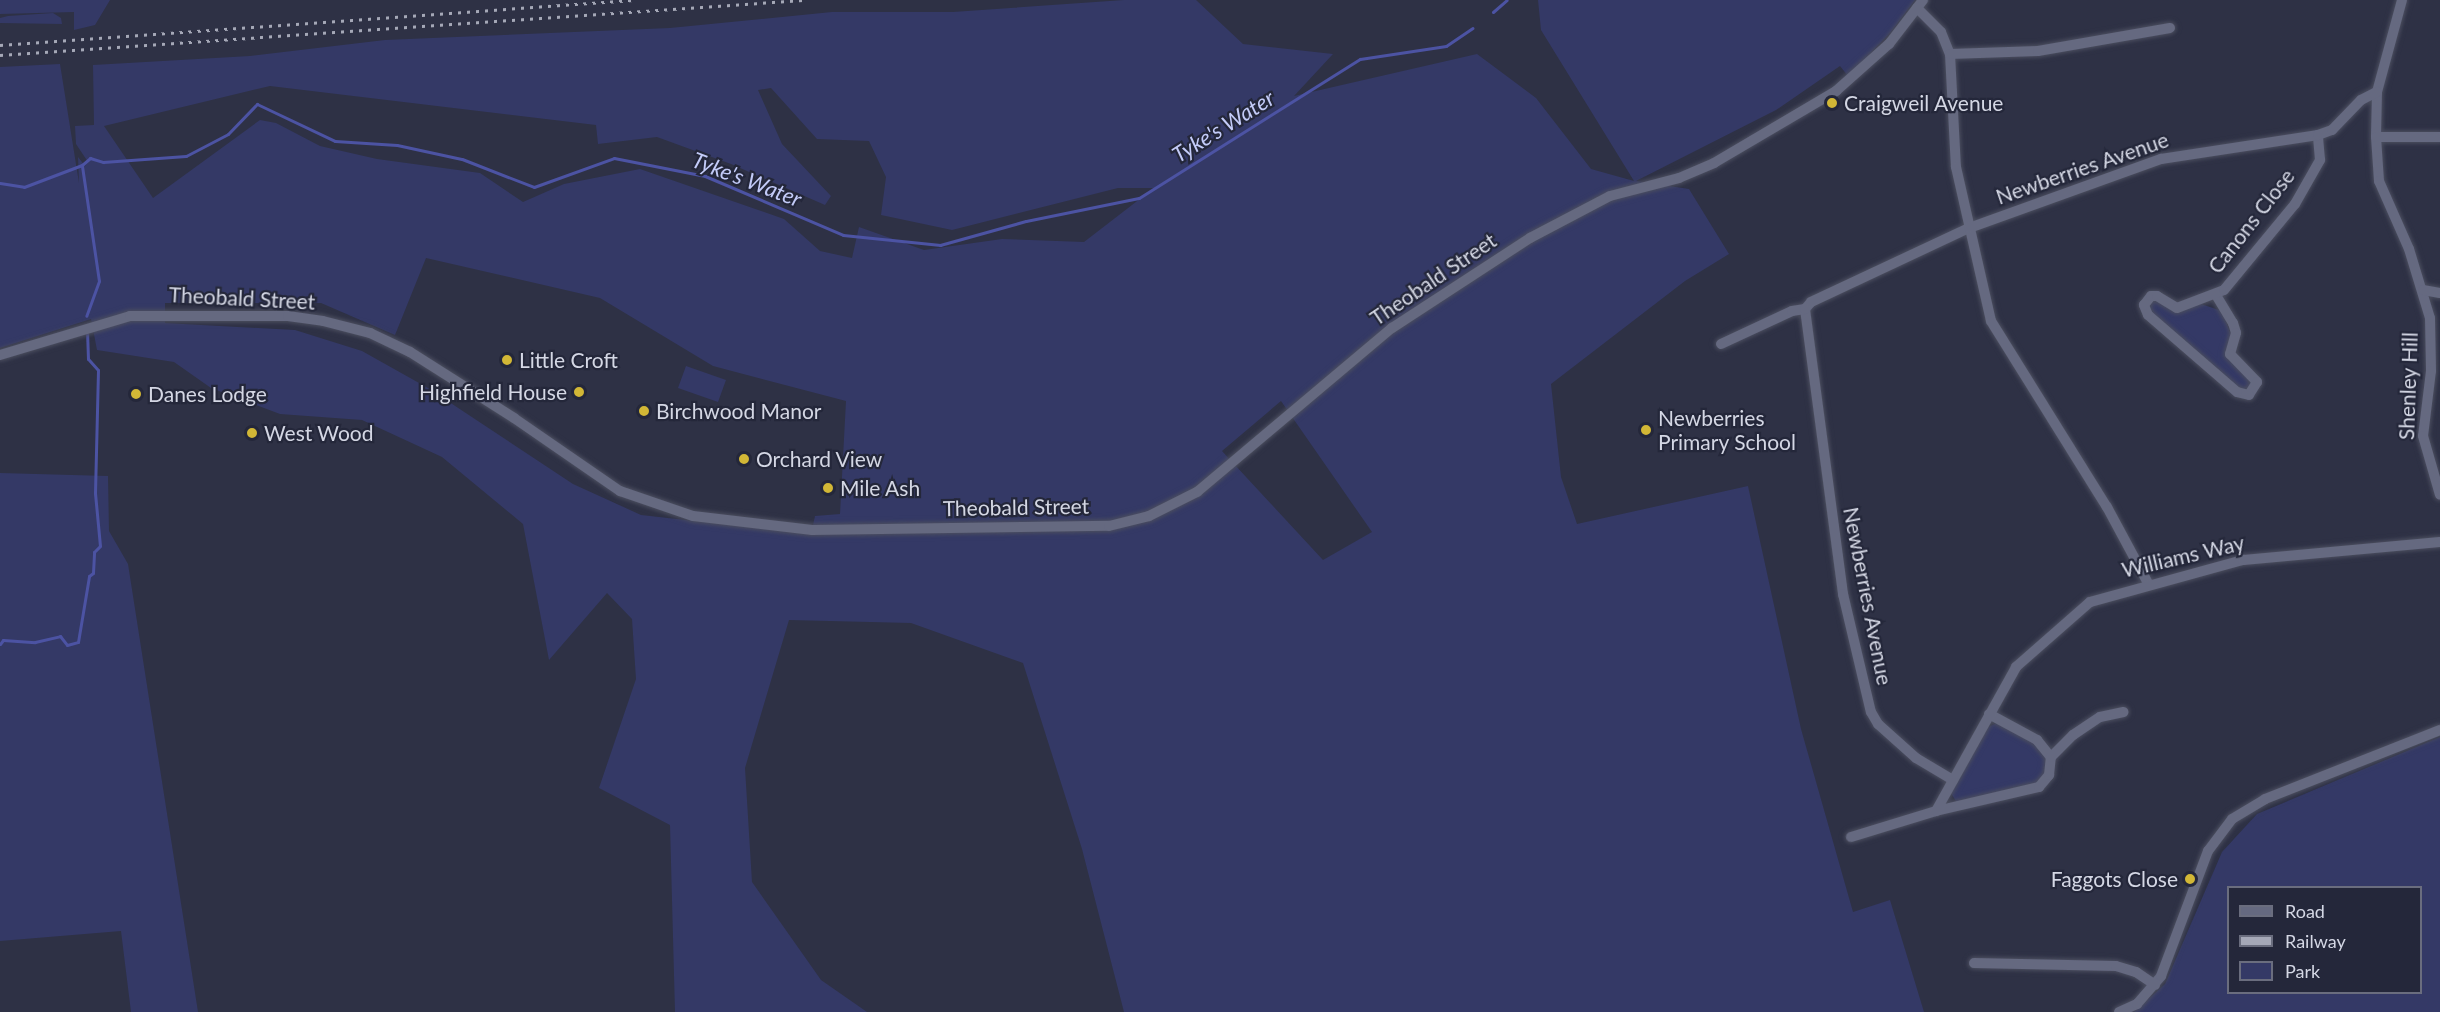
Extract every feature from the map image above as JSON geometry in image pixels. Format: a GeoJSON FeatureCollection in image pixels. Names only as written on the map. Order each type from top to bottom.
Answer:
{"type":"FeatureCollection","features":[{"type":"Feature","properties":{"kind":"street","name":"Shenley Hill"},"geometry":{"type":"LineString","coordinates":[[2402,0],[2377,92],[2376,137],[2379,182],[2423,291],[2433,342],[2423,436],[2440,495]]}},
{"type":"Feature","properties":{"kind":"street"},"geometry":{"type":"LineString","coordinates":[[1920,4],[1941,32],[1950,54],[1953,144],[1969,228],[1991,321],[2107,507],[2148,583]]}},
{"type":"Feature","properties":{"kind":"street","name":"Theobald Street"},"geometry":{"type":"LineString","coordinates":[[0,355],[130,316],[267,315],[323,321],[370,333],[410,352],[508,413],[620,491],[693,516],[812,530],[1108,526],[1149,516],[1197,492],[1392,328],[1530,238],[1610,196],[1679,178],[1714,163],[1836,91],[1889,44],[1920,4]]}},
{"type":"Feature","properties":{"kind":"street"},"geometry":{"type":"LineString","coordinates":[[1950,54],[2038,51],[2170,28]]}},
{"type":"Feature","properties":{"kind":"street","name":"Newberries Avenue"},"geometry":{"type":"LineString","coordinates":[[1721,344],[1792,311],[1805,309],[1811,302],[1969,228],[2172,156],[2318,135],[2332,130],[2361,100],[2377,92]]}},
{"type":"Feature","properties":{"kind":"street","name":"Canons Close"},"geometry":{"type":"LineString","coordinates":[[2216,296],[2233,323],[2236,333],[2230,354],[2257,382],[2249,395],[2237,392],[2145,310],[2151,296],[2163,298],[2176,308],[2216,296],[2295,204],[2320,160],[2318,135]]}},
{"type":"Feature","properties":{"kind":"street"},"geometry":{"type":"LineString","coordinates":[[2376,137],[2440,137]]}},
{"type":"Feature","properties":{"kind":"street"},"geometry":{"type":"LineString","coordinates":[[2423,291],[2440,293]]}},
{"type":"Feature","properties":{"kind":"street","name":"Newberries Avenue"},"geometry":{"type":"LineString","coordinates":[[1805,309],[1843,594],[1871,712],[1878,724],[1916,758],[1953,780]]}},
{"type":"Feature","properties":{"kind":"street","name":"Williams Way"},"geometry":{"type":"LineString","coordinates":[[1935,811],[2016,667],[2050,634],[2090,602],[2148,583],[2243,560],[2440,542]]}},
{"type":"Feature","properties":{"kind":"street"},"geometry":{"type":"LineString","coordinates":[[1851,837],[1935,811],[2039,788],[2049,775],[2051,758],[2073,735],[2100,717],[2123,712]]}},
{"type":"Feature","properties":{"kind":"street"},"geometry":{"type":"LineString","coordinates":[[1989,714],[2037,740],[2051,758]]}},
{"type":"Feature","properties":{"kind":"street"},"geometry":{"type":"LineString","coordinates":[[2119,1012],[2137,1004],[2155,985],[2167,965],[2208,851],[2232,819],[2265,799],[2440,730]]}},
{"type":"Feature","properties":{"kind":"street"},"geometry":{"type":"LineString","coordinates":[[1974,963],[2116,966],[2136,972],[2155,985]]}},
{"type":"Feature","properties":{"kind":"green space"},"geometry":{"type":"Polygon","coordinates":[[[0,0],[110,0],[95,25],[74,30],[74,12],[0,14],[0,0]]]}},
{"type":"Feature","properties":{"kind":"green space"},"geometry":{"type":"Polygon","coordinates":[[[1124,0],[1196,0],[1243,44],[1333,54],[1294,96],[1477,54],[1536,98],[1591,169],[1634,181],[1541,30],[1538,0],[1915,0],[1891,32],[1848,76],[1840,66],[1776,110],[1636,181],[1689,189],[1729,254],[1685,281],[1551,384],[1561,477],[1577,524],[1748,486],[1801,729],[1853,912],[1890,900],[1924,1012],[1124,1012],[1082,849],[1023,663],[911,623],[789,620],[745,768],[752,882],[821,980],[867,1012],[675,1012],[670,825],[599,788],[636,679],[632,619],[607,593],[549,660],[523,524],[442,457],[362,420],[280,414],[211,388],[174,362],[97,350],[91,319],[0,348],[0,67],[60,64],[79,183],[78,157],[85,166],[88,162],[76,144],[75,126],[94,125],[93,65],[250,56],[385,40],[670,28],[832,12],[953,12],[1124,0]],[[270,86],[104,126],[153,198],[260,120],[276,123],[320,146],[377,159],[480,173],[523,202],[564,184],[640,169],[784,219],[820,251],[852,258],[859,227],[924,250],[1002,239],[1084,242],[1154,188],[1118,188],[952,230],[881,215],[886,177],[869,141],[817,139],[771,88],[758,90],[782,144],[831,196],[825,205],[731,164],[657,137],[598,144],[596,125],[270,86]],[[426,258],[395,335],[321,303],[165,303],[165,323],[295,330],[362,351],[428,388],[573,484],[641,515],[811,534],[815,516],[840,514],[846,401],[713,366],[600,298],[426,258]],[[1281,401],[1222,451],[1323,560],[1372,532],[1281,401]]]}},
{"type":"Feature","properties":{"kind":"green space"},"geometry":{"type":"Polygon","coordinates":[[[53,13],[61,18],[62,24],[0,23],[0,18],[8,16],[53,13]]]}},
{"type":"Feature","properties":{"kind":"green space"},"geometry":{"type":"Polygon","coordinates":[[[2152,299],[2172,309],[2198,303],[2222,311],[2231,335],[2226,352],[2254,383],[2243,392],[2150,313],[2148,304],[2152,299]]]}},
{"type":"Feature","properties":{"kind":"green space"},"geometry":{"type":"Polygon","coordinates":[[[686,366],[726,380],[718,402],[678,388],[686,366]]]}},
{"type":"Feature","properties":{"kind":"green space"},"geometry":{"type":"Polygon","coordinates":[[[0,473],[108,476],[109,531],[128,564],[198,1012],[131,1012],[121,931],[0,941],[0,473]]]}},
{"type":"Feature","properties":{"kind":"green space"},"geometry":{"type":"Polygon","coordinates":[[[1997,723],[2036,744],[2047,758],[2047,772],[2039,784],[1957,803],[1951,793],[1988,727],[1997,723]]]}},
{"type":"Feature","properties":{"kind":"green space"},"geometry":{"type":"Polygon","coordinates":[[[2440,737],[2440,1012],[2134,1012],[2165,984],[2222,852],[2257,814],[2440,737]]]}},
{"type":"Feature","properties":{"kind":"waterway","name":"Tyke's Water"},"geometry":{"type":"LineString","coordinates":[[1493,12],[1507,0]]}},
{"type":"Feature","properties":{"kind":"waterway","name":"Tyke's Water"},"geometry":{"type":"LineString","coordinates":[[0,183],[24,187],[82,165],[90,158],[103,162],[186,156],[228,134],[257,104],[335,141],[397,145],[462,159],[534,187],[614,158],[705,176],[843,235],[940,245],[1026,221],[1139,198],[1360,59],[1446,46],[1473,28]]}},
{"type":"Feature","properties":{"kind":"waterway"},"geometry":{"type":"LineString","coordinates":[[82,166],[99,281],[86,316]]}},
{"type":"Feature","properties":{"kind":"waterway"},"geometry":{"type":"LineString","coordinates":[[0,644],[3,640],[35,642],[60,636],[67,645],[78,642],[89,576],[93,573],[94,552],[100,546],[95,493],[98,370],[88,359],[87,331]]}},
{"type":"Feature","properties":{"kind":"railway"},"geometry":{"type":"LineString","coordinates":[[0,45],[633,0]]}},
{"type":"Feature","properties":{"kind":"railway"},"geometry":{"type":"LineString","coordinates":[[0,55],[803,0]]}},
{"type":"Feature","properties":{"kind":"place","name":"Craigweil Avenue"},"geometry":{"type":"Point","coordinates":[1832,103]}},
{"type":"Feature","properties":{"kind":"place","name":"Little Croft"},"geometry":{"type":"Point","coordinates":[507,360]}},
{"type":"Feature","properties":{"kind":"place","name":"Highfield House"},"geometry":{"type":"Point","coordinates":[579,392]}},
{"type":"Feature","properties":{"kind":"place","name":"Danes Lodge"},"geometry":{"type":"Point","coordinates":[136,394]}},
{"type":"Feature","properties":{"kind":"place","name":"Birchwood Manor"},"geometry":{"type":"Point","coordinates":[644,411]}},
{"type":"Feature","properties":{"kind":"place","name":"Newberries Primary School"},"geometry":{"type":"Point","coordinates":[1646,430]}},
{"type":"Feature","properties":{"kind":"place","name":"West Wood"},"geometry":{"type":"Point","coordinates":[252,433]}},
{"type":"Feature","properties":{"kind":"place","name":"Orchard View"},"geometry":{"type":"Point","coordinates":[744,459]}},
{"type":"Feature","properties":{"kind":"place","name":"Mile Ash"},"geometry":{"type":"Point","coordinates":[828,488]}},
{"type":"Feature","properties":{"kind":"place","name":"Faggots Close"},"geometry":{"type":"Point","coordinates":[2190,879]}}]}
